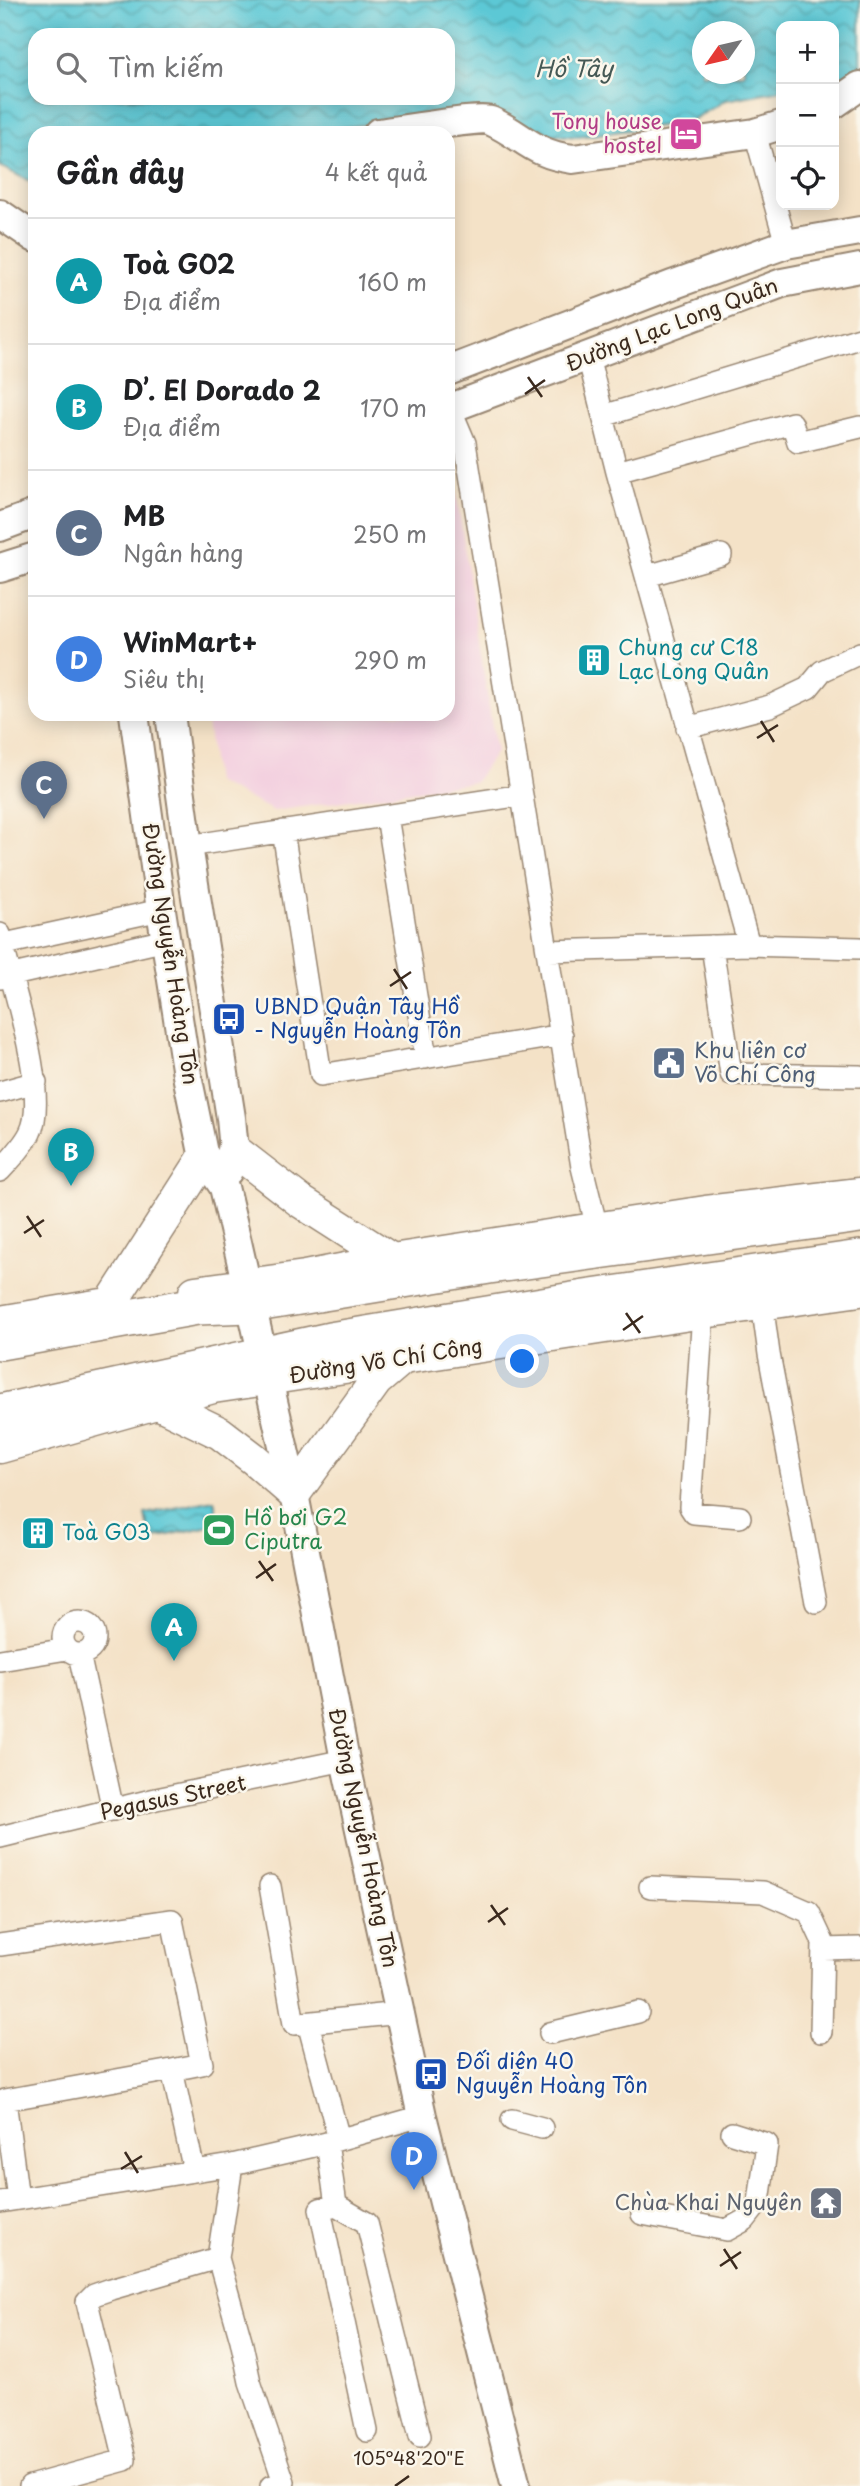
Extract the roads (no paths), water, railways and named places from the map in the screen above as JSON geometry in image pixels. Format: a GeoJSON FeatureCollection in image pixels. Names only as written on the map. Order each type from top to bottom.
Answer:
{"type":"FeatureCollection","features":[{"type":"Feature","properties":{"kind":"highway"},"geometry":{"type":"LineString","coordinates":[[0,1341],[185,1301],[489,1265],[860,1214]]}},
{"type":"Feature","properties":{"kind":"highway","name":"Đường Võ Chí Công"},"geometry":{"type":"LineString","coordinates":[[0,1413],[343,1353],[598,1297],[860,1258]]}},
{"type":"Feature","properties":{"kind":"highway"},"geometry":{"type":"LineString","coordinates":[[248,1294],[305,1277]]}},
{"type":"Feature","properties":{"kind":"highway"},"geometry":{"type":"LineString","coordinates":[[213,1387],[264,1367]]}},
{"type":"Feature","properties":{"kind":"main road"},"geometry":{"type":"LineString","coordinates":[[839,101],[860,86]]}},
{"type":"Feature","properties":{"kind":"main road"},"geometry":{"type":"LineString","coordinates":[[425,126],[478,118],[489,120],[537,150],[552,156],[573,159],[768,129]]}},
{"type":"Feature","properties":{"kind":"main road"},"geometry":{"type":"LineString","coordinates":[[0,214],[28,233]]}},
{"type":"Feature","properties":{"kind":"main road","name":"Đường Lạc Long Quân"},"geometry":{"type":"LineString","coordinates":[[455,368],[786,244],[860,231]]}},
{"type":"Feature","properties":{"kind":"main road","name":"Đường Lạc Long Quân"},"geometry":{"type":"LineString","coordinates":[[455,405],[782,282],[860,268]]}},
{"type":"Feature","properties":{"kind":"main road"},"geometry":{"type":"LineString","coordinates":[[0,527],[28,517]]}},
{"type":"Feature","properties":{"kind":"main road"},"geometry":{"type":"LineString","coordinates":[[0,568],[28,559]]}},
{"type":"Feature","properties":{"kind":"main road","name":"Đường Nguyễn Hoàng Tôn"},"geometry":{"type":"LineString","coordinates":[[135,721],[187,1075],[204,1158],[224,1187],[294,1494],[345,1760],[422,2116],[516,2486]]}},
{"type":"Feature","properties":{"kind":"main road","name":"Đường Nguyễn Hoàng Tôn"},"geometry":{"type":"LineString","coordinates":[[171,721],[234,1150],[224,1187]]}},
{"type":"Feature","properties":{"kind":"main road"},"geometry":{"type":"LineString","coordinates":[[234,1150],[305,1205],[392,1260]]}},
{"type":"Feature","properties":{"kind":"main road"},"geometry":{"type":"LineString","coordinates":[[111,1303],[204,1158]]}},
{"type":"Feature","properties":{"kind":"main road"},"geometry":{"type":"LineString","coordinates":[[305,1277],[392,1260],[597,1228],[860,1194]]}},
{"type":"Feature","properties":{"kind":"main road","name":"Đường Võ Chí Công"},"geometry":{"type":"LineString","coordinates":[[343,1353],[403,1358],[860,1290]]}},
{"type":"Feature","properties":{"kind":"main road"},"geometry":{"type":"LineString","coordinates":[[0,1322],[111,1303],[185,1301]]}},
{"type":"Feature","properties":{"kind":"main road"},"geometry":{"type":"LineString","coordinates":[[156,1402],[220,1433],[294,1494],[376,1381],[403,1358]]}},
{"type":"Feature","properties":{"kind":"main road"},"geometry":{"type":"LineString","coordinates":[[0,1447],[213,1387]]}},
{"type":"Feature","properties":{"kind":"street"},"geometry":{"type":"LineString","coordinates":[[768,129],[786,244]]}},
{"type":"Feature","properties":{"kind":"street"},"geometry":{"type":"LineString","coordinates":[[603,416],[860,338]]}},
{"type":"Feature","properties":{"kind":"street"},"geometry":{"type":"LineString","coordinates":[[588,356],[617,472],[748,945]]}},
{"type":"Feature","properties":{"kind":"street"},"geometry":{"type":"LineString","coordinates":[[455,420],[465,443],[582,1167],[597,1228]]}},
{"type":"Feature","properties":{"kind":"street"},"geometry":{"type":"LineString","coordinates":[[617,472],[792,423],[798,442],[860,427]]}},
{"type":"Feature","properties":{"kind":"street"},"geometry":{"type":"LineString","coordinates":[[647,576],[721,555]]}},
{"type":"Feature","properties":{"kind":"street"},"geometry":{"type":"LineString","coordinates":[[687,728],[770,706],[808,688],[822,671],[860,653]]}},
{"type":"Feature","properties":{"kind":"street"},"geometry":{"type":"LineString","coordinates":[[188,846],[522,795]]}},
{"type":"Feature","properties":{"kind":"street"},"geometry":{"type":"LineString","coordinates":[[387,816],[426,1058]]}},
{"type":"Feature","properties":{"kind":"street"},"geometry":{"type":"LineString","coordinates":[[283,831],[321,1075],[562,1035]]}},
{"type":"Feature","properties":{"kind":"street"},"geometry":{"type":"LineString","coordinates":[[0,1171],[30,1133],[37,1110],[36,1082],[5,977],[1,942],[161,910]]}},
{"type":"Feature","properties":{"kind":"street"},"geometry":{"type":"LineString","coordinates":[[5,977],[166,940]]}},
{"type":"Feature","properties":{"kind":"street"},"geometry":{"type":"LineString","coordinates":[[548,951],[748,945],[860,948]]}},
{"type":"Feature","properties":{"kind":"street"},"geometry":{"type":"LineString","coordinates":[[712,946],[731,1074],[860,1076]]}},
{"type":"Feature","properties":{"kind":"street"},"geometry":{"type":"LineString","coordinates":[[0,1092],[36,1082]]}},
{"type":"Feature","properties":{"kind":"street"},"geometry":{"type":"LineString","coordinates":[[762,1303],[769,1354],[816,1602]]}},
{"type":"Feature","properties":{"kind":"street"},"geometry":{"type":"LineString","coordinates":[[703,1312],[690,1507],[694,1513],[740,1517]]}},
{"type":"Feature","properties":{"kind":"street"},"geometry":{"type":"LineString","coordinates":[[0,1660],[73,1651],[113,1810]]}},
{"type":"Feature","properties":{"kind":"street","name":"Pegasus Street"},"geometry":{"type":"LineString","coordinates":[[0,1838],[113,1810],[345,1760]]}},
{"type":"Feature","properties":{"kind":"street"},"geometry":{"type":"LineString","coordinates":[[270,1886],[293,2024],[400,2013]]}},
{"type":"Feature","properties":{"kind":"street"},"geometry":{"type":"LineString","coordinates":[[650,1887],[763,1892],[809,1912],[823,1942],[821,2032]]}},
{"type":"Feature","properties":{"kind":"street"},"geometry":{"type":"LineString","coordinates":[[0,1945],[172,1920],[202,2064],[5,2100],[9,2200],[232,2165],[422,2116]]}},
{"type":"Feature","properties":{"kind":"street"},"geometry":{"type":"LineString","coordinates":[[823,1949],[860,1948]]}},
{"type":"Feature","properties":{"kind":"street"},"geometry":{"type":"LineString","coordinates":[[550,2033],[638,2012]]}},
{"type":"Feature","properties":{"kind":"street"},"geometry":{"type":"LineString","coordinates":[[308,2022],[333,2141],[336,2205]]}},
{"type":"Feature","properties":{"kind":"street"},"geometry":{"type":"LineString","coordinates":[[172,2070],[194,2171]]}},
{"type":"Feature","properties":{"kind":"street"},"geometry":{"type":"LineString","coordinates":[[512,2120],[542,2128]]}},
{"type":"Feature","properties":{"kind":"street"},"geometry":{"type":"LineString","coordinates":[[642,2214],[727,2230],[745,2220],[758,2202],[766,2144],[732,2133]]}},
{"type":"Feature","properties":{"kind":"street"},"geometry":{"type":"LineString","coordinates":[[232,2165],[218,2258],[250,2382],[284,2482],[271,2486]]}},
{"type":"Feature","properties":{"kind":"street"},"geometry":{"type":"LineString","coordinates":[[367,2431],[320,2209],[336,2205],[368,2223],[420,2436]]}},
{"type":"Feature","properties":{"kind":"street"},"geometry":{"type":"LineString","coordinates":[[31,2486],[125,2460],[87,2302],[94,2295],[111,2289],[218,2258]]}},
{"type":"Feature","properties":{"kind":"water","name":"Hồ Tây"},"geometry":{"type":"Polygon","coordinates":[[[0,0],[860,0],[860,76],[839,80],[839,21],[776,21],[776,91],[726,100],[689,122],[578,137],[547,134],[484,109],[354,126],[28,126],[28,180],[0,166],[0,0]]]}},
{"type":"Feature","properties":{"kind":"water"},"geometry":{"type":"Polygon","coordinates":[[[214,1500],[219,1524],[150,1539],[145,1514],[214,1500]]]}},
{"type":"Feature","properties":{"kind":"place","name":"Tony house hostel"},"geometry":{"type":"Point","coordinates":[686,134]}},
{"type":"Feature","properties":{"kind":"place","name":"Chung cư C18 Lạc Long Quân"},"geometry":{"type":"Point","coordinates":[594,660]}},
{"type":"Feature","properties":{"kind":"place","name":"MB"},"geometry":{"type":"Point","coordinates":[44,819]}},
{"type":"Feature","properties":{"kind":"place","name":"UBND Quận Tây Hồ - Nguyễn Hoàng Tôn"},"geometry":{"type":"Point","coordinates":[229,1019]}},
{"type":"Feature","properties":{"kind":"place","name":"Khu liên cơ Võ Chí Công"},"geometry":{"type":"Point","coordinates":[669,1063]}},
{"type":"Feature","properties":{"kind":"place","name":"D’. El Dorado 2"},"geometry":{"type":"Point","coordinates":[71,1186]}},
{"type":"Feature","properties":{"kind":"place","name":"Hồ bơi G2 Ciputra"},"geometry":{"type":"Point","coordinates":[219,1530]}},
{"type":"Feature","properties":{"kind":"place","name":"Toà G03"},"geometry":{"type":"Point","coordinates":[38,1533]}},
{"type":"Feature","properties":{"kind":"place","name":"Toà G02"},"geometry":{"type":"Point","coordinates":[174,1661]}},
{"type":"Feature","properties":{"kind":"place","name":"Đối diện 40 Nguyễn Hoàng Tôn"},"geometry":{"type":"Point","coordinates":[431,2074]}},
{"type":"Feature","properties":{"kind":"place","name":"WinMart+"},"geometry":{"type":"Point","coordinates":[414,2190]}},
{"type":"Feature","properties":{"kind":"place","name":"Chùa Khai Nguyên"},"geometry":{"type":"Point","coordinates":[826,2203]}}]}
